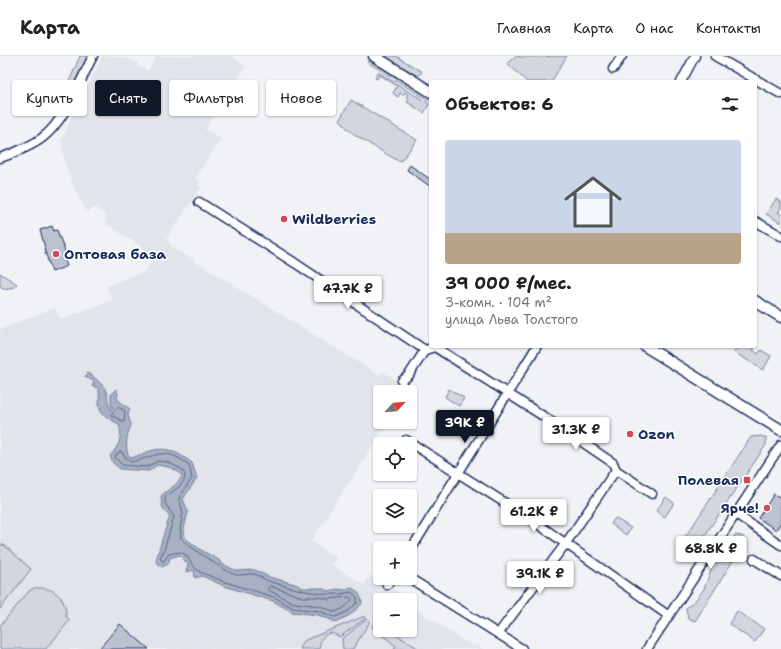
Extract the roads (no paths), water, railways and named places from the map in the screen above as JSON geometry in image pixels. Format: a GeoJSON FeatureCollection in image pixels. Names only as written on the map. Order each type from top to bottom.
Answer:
{"type":"FeatureCollection","features":[{"type":"Feature","properties":{"kind":"main road"},"geometry":{"type":"LineString","coordinates":[[374,56],[429,91]]}},
{"type":"Feature","properties":{"kind":"main road"},"geometry":{"type":"LineString","coordinates":[[757,302],[781,317]]}},
{"type":"Feature","properties":{"kind":"main road"},"geometry":{"type":"LineString","coordinates":[[648,348],[781,430]]}},
{"type":"Feature","properties":{"kind":"street"},"geometry":{"type":"LineString","coordinates":[[0,158],[34,143],[47,134],[63,112],[93,56]]}},
{"type":"Feature","properties":{"kind":"street"},"geometry":{"type":"LineString","coordinates":[[613,69],[622,56]]}},
{"type":"Feature","properties":{"kind":"street"},"geometry":{"type":"LineString","coordinates":[[682,80],[695,56]]}},
{"type":"Feature","properties":{"kind":"street"},"geometry":{"type":"LineString","coordinates":[[715,56],[757,80]]}},
{"type":"Feature","properties":{"kind":"street"},"geometry":{"type":"LineString","coordinates":[[757,80],[781,94]]}},
{"type":"Feature","properties":{"kind":"street"},"geometry":{"type":"LineString","coordinates":[[199,202],[295,262],[425,350]]}},
{"type":"Feature","properties":{"kind":"street"},"geometry":{"type":"LineString","coordinates":[[757,222],[781,236]]}},
{"type":"Feature","properties":{"kind":"street"},"geometry":{"type":"LineString","coordinates":[[402,381],[409,375],[425,350],[432,348]]}},
{"type":"Feature","properties":{"kind":"street"},"geometry":{"type":"LineString","coordinates":[[437,348],[613,463],[616,470],[652,494]]}},
{"type":"Feature","properties":{"kind":"street"},"geometry":{"type":"LineString","coordinates":[[417,541],[536,348]]}},
{"type":"Feature","properties":{"kind":"street"},"geometry":{"type":"LineString","coordinates":[[647,649],[781,445]]}},
{"type":"Feature","properties":{"kind":"street"},"geometry":{"type":"LineString","coordinates":[[417,447],[566,543],[669,616]]}},
{"type":"Feature","properties":{"kind":"street"},"geometry":{"type":"LineString","coordinates":[[498,634],[566,543],[616,470]]}},
{"type":"Feature","properties":{"kind":"street"},"geometry":{"type":"LineString","coordinates":[[736,514],[781,545]]}},
{"type":"Feature","properties":{"kind":"street"},"geometry":{"type":"LineString","coordinates":[[754,559],[781,576]]}},
{"type":"Feature","properties":{"kind":"street"},"geometry":{"type":"LineString","coordinates":[[417,583],[522,649]]}},
{"type":"Feature","properties":{"kind":"water"},"geometry":{"type":"Polygon","coordinates":[[[88,373],[99,382],[106,391],[111,409],[114,407],[111,406],[111,394],[116,389],[118,393],[117,399],[130,409],[128,415],[131,425],[127,443],[128,455],[132,458],[150,451],[164,449],[170,450],[184,457],[192,463],[197,478],[183,499],[188,512],[184,529],[185,538],[201,550],[219,560],[222,564],[237,571],[255,570],[269,577],[295,584],[303,588],[321,588],[328,591],[337,589],[345,590],[350,587],[356,590],[359,594],[362,604],[350,615],[336,622],[318,615],[292,612],[273,601],[224,586],[202,576],[195,578],[194,570],[186,572],[188,564],[179,555],[170,558],[168,564],[162,567],[156,562],[170,516],[163,508],[161,496],[182,476],[174,469],[164,466],[157,465],[149,471],[120,469],[113,463],[110,456],[116,449],[119,441],[121,433],[119,424],[106,417],[101,411],[98,388],[92,386],[94,382],[85,376],[88,373]]]}},
{"type":"Feature","properties":{"kind":"place","name":"Wildberries"},"geometry":{"type":"Point","coordinates":[284,219]}},
{"type":"Feature","properties":{"kind":"place","name":"Оптовая база"},"geometry":{"type":"Point","coordinates":[56,254]}},
{"type":"Feature","properties":{"kind":"place","name":"Ozon"},"geometry":{"type":"Point","coordinates":[630,434]}},
{"type":"Feature","properties":{"kind":"place","name":"Полевая"},"geometry":{"type":"Point","coordinates":[747,480]}},
{"type":"Feature","properties":{"kind":"place","name":"Ярче!"},"geometry":{"type":"Point","coordinates":[767,508]}}]}
